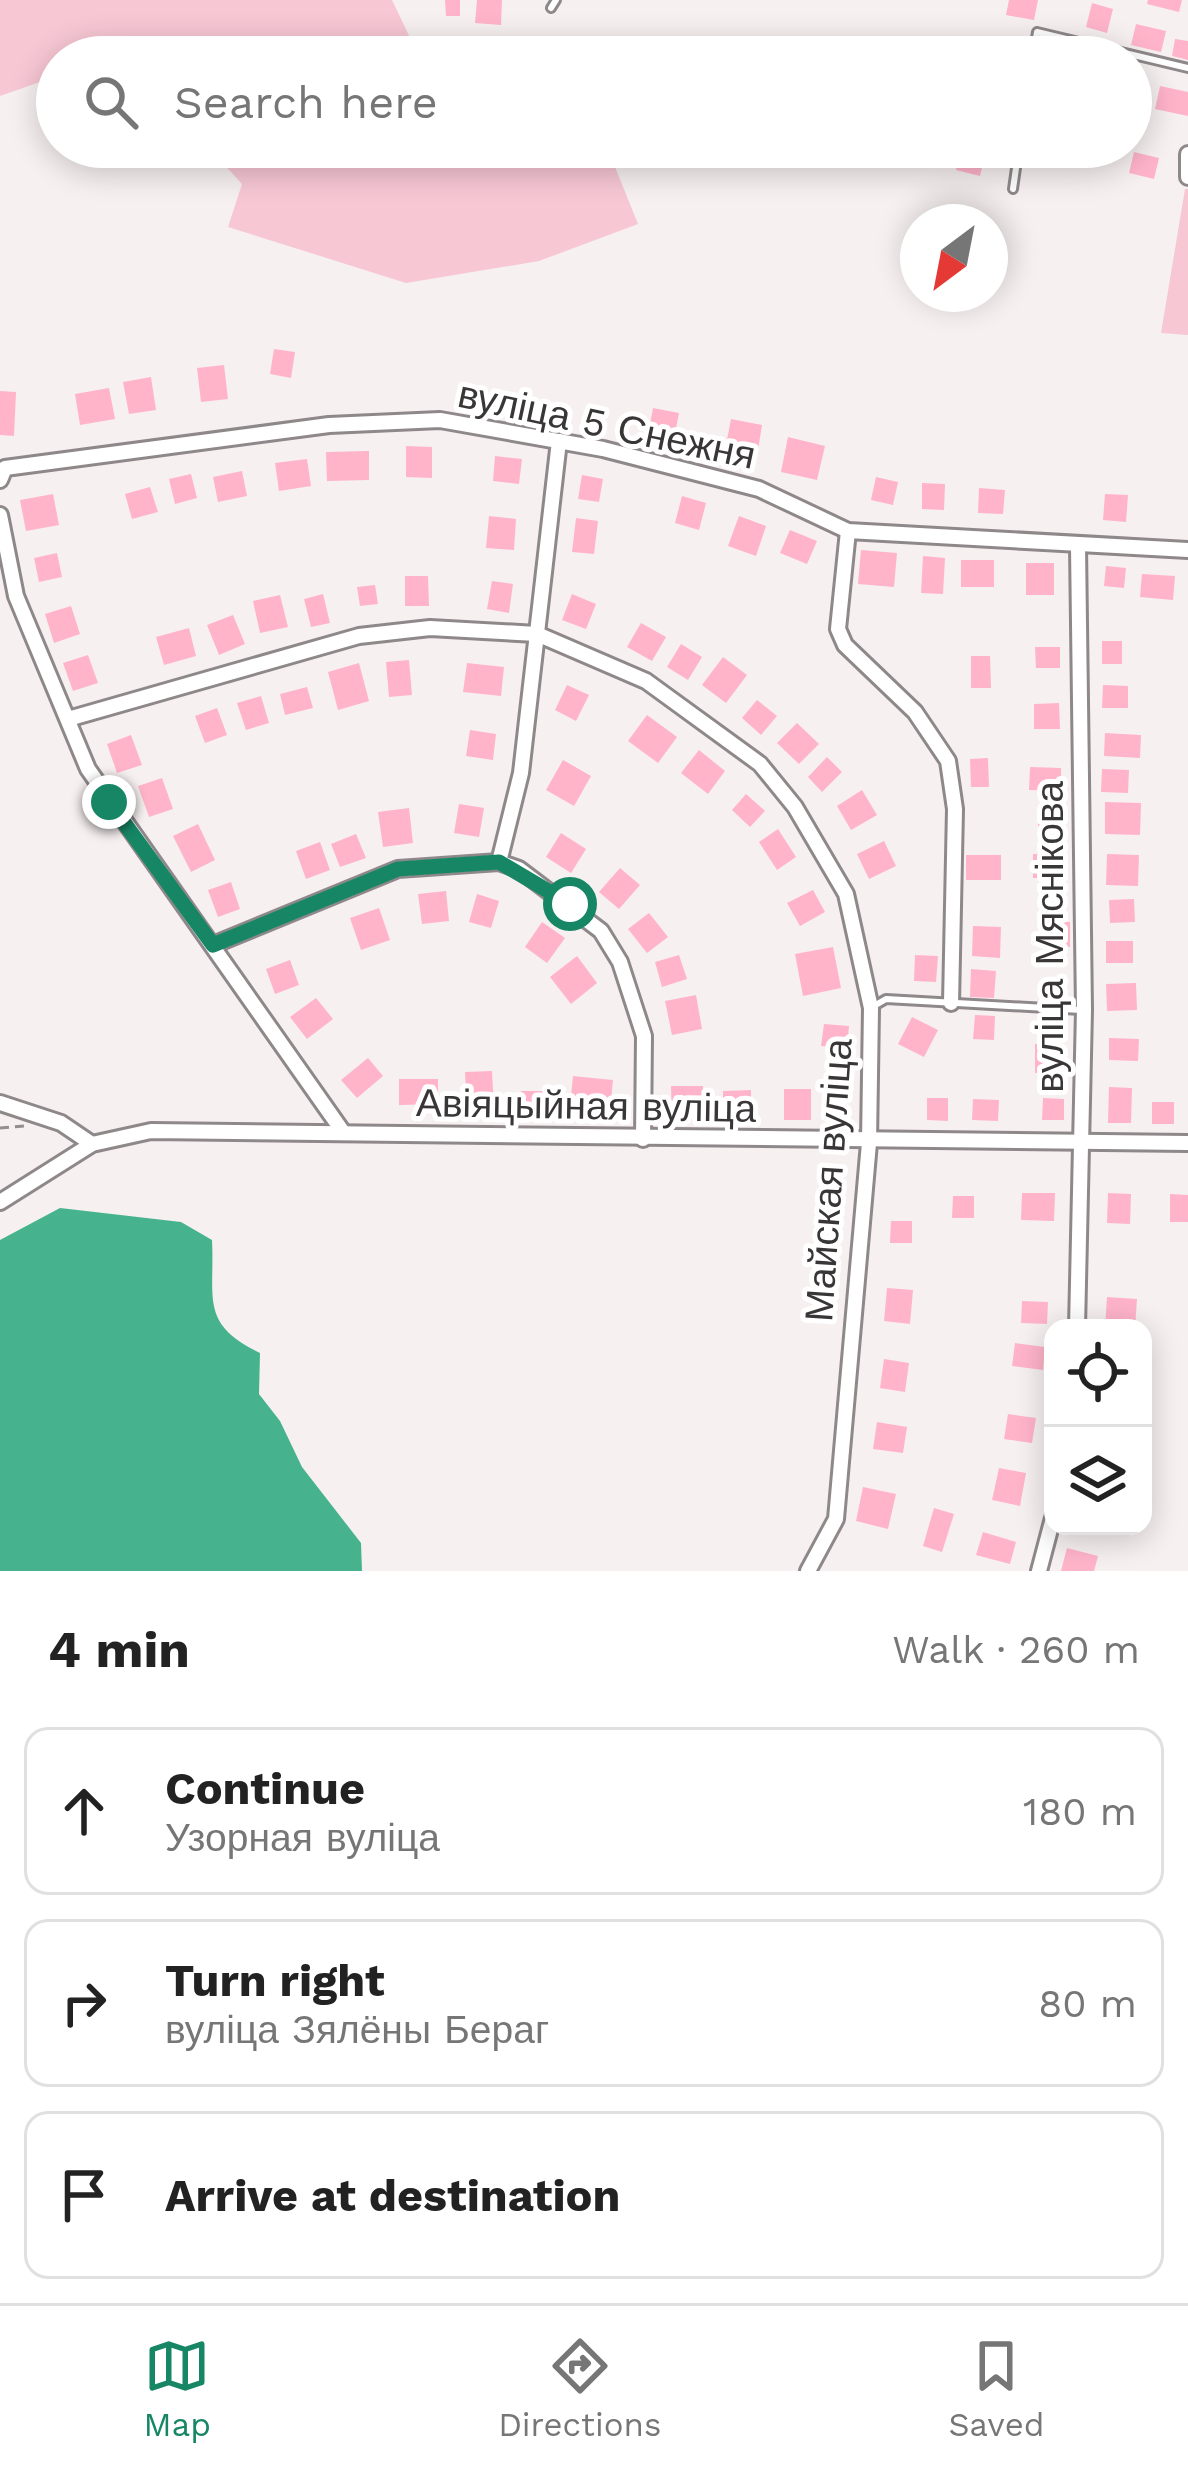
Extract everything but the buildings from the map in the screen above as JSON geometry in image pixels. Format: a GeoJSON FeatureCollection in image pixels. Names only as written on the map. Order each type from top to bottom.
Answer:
{"type":"FeatureCollection","features":[{"type":"Feature","properties":{"kind":"street"},"geometry":{"type":"LineString","coordinates":[[1188,154],[1188,177]]}},
{"type":"Feature","properties":{"kind":"street","name":"вуліца 5 Снежня"},"geometry":{"type":"LineString","coordinates":[[3,474],[329,425],[440,420],[559,441],[759,489],[848,531],[1188,550]]}},
{"type":"Feature","properties":{"kind":"street"},"geometry":{"type":"LineString","coordinates":[[499,862],[521,773],[559,441]]}},
{"type":"Feature","properties":{"kind":"street"},"geometry":{"type":"LineString","coordinates":[[0,515],[16,596],[109,802],[344,1132]]}},
{"type":"Feature","properties":{"kind":"street"},"geometry":{"type":"LineString","coordinates":[[848,531],[838,629],[845,645],[934,736],[955,784],[951,1004]]}},
{"type":"Feature","properties":{"kind":"street","name":"вуліца Мяснікова"},"geometry":{"type":"LineString","coordinates":[[1077,1319],[1084,1010],[1078,546]]}},
{"type":"Feature","properties":{"kind":"street","name":"Майская вуліца"},"geometry":{"type":"LineString","coordinates":[[68,719],[359,636],[430,628],[537,634],[646,681],[760,764],[795,807],[846,893],[871,1008],[869,1143],[836,1520],[808,1571]]}},
{"type":"Feature","properties":{"kind":"street"},"geometry":{"type":"LineString","coordinates":[[213,945],[398,869],[499,862],[570,904],[601,932],[620,962],[644,1036],[643,1139]]}},
{"type":"Feature","properties":{"kind":"street"},"geometry":{"type":"LineString","coordinates":[[0,1103],[61,1123],[92,1144]]}},
{"type":"Feature","properties":{"kind":"street","name":"Авіяцыйная вуліца"},"geometry":{"type":"LineString","coordinates":[[0,1202],[92,1144],[151,1131],[869,1143],[1188,1143]]}},
{"type":"Feature","properties":{"kind":"street"},"geometry":{"type":"LineString","coordinates":[[1039,1571],[1049,1535]]}},
{"type":"Feature","properties":{"kind":"lane"},"geometry":{"type":"LineString","coordinates":[[1152,59],[1188,68]]}},
{"type":"Feature","properties":{"kind":"lane"},"geometry":{"type":"LineString","coordinates":[[1013,189],[1016,168]]}},
{"type":"Feature","properties":{"kind":"lane"},"geometry":{"type":"LineString","coordinates":[[871,1008],[886,999],[1084,1010]]}},
{"type":"Feature","properties":{"kind":"shaded area"},"geometry":{"type":"Polygon","coordinates":[[[0,0],[392,0],[409,36],[36,36],[36,83],[0,96],[0,0]]]}},
{"type":"Feature","properties":{"kind":"shaded area"},"geometry":{"type":"Polygon","coordinates":[[[227,168],[615,168],[638,224],[539,261],[406,283],[228,227],[242,184],[227,168]]]}},
{"type":"Feature","properties":{"kind":"shaded area"},"geometry":{"type":"Polygon","coordinates":[[[1188,189],[1188,335],[1161,333],[1188,189]]]}},
{"type":"Feature","properties":{"kind":"shaded area"},"geometry":{"type":"Polygon","coordinates":[[[60,1208],[181,1222],[212,1240],[212,1294],[219,1320],[260,1353],[259,1394],[280,1421],[302,1467],[361,1543],[362,1571],[0,1571],[0,1240],[60,1208]]]}},
{"type":"Feature","properties":{"kind":"route"},"geometry":{"type":"LineString","coordinates":[[109,802],[213,945],[398,869],[499,862],[519,869],[570,904]]}}]}
